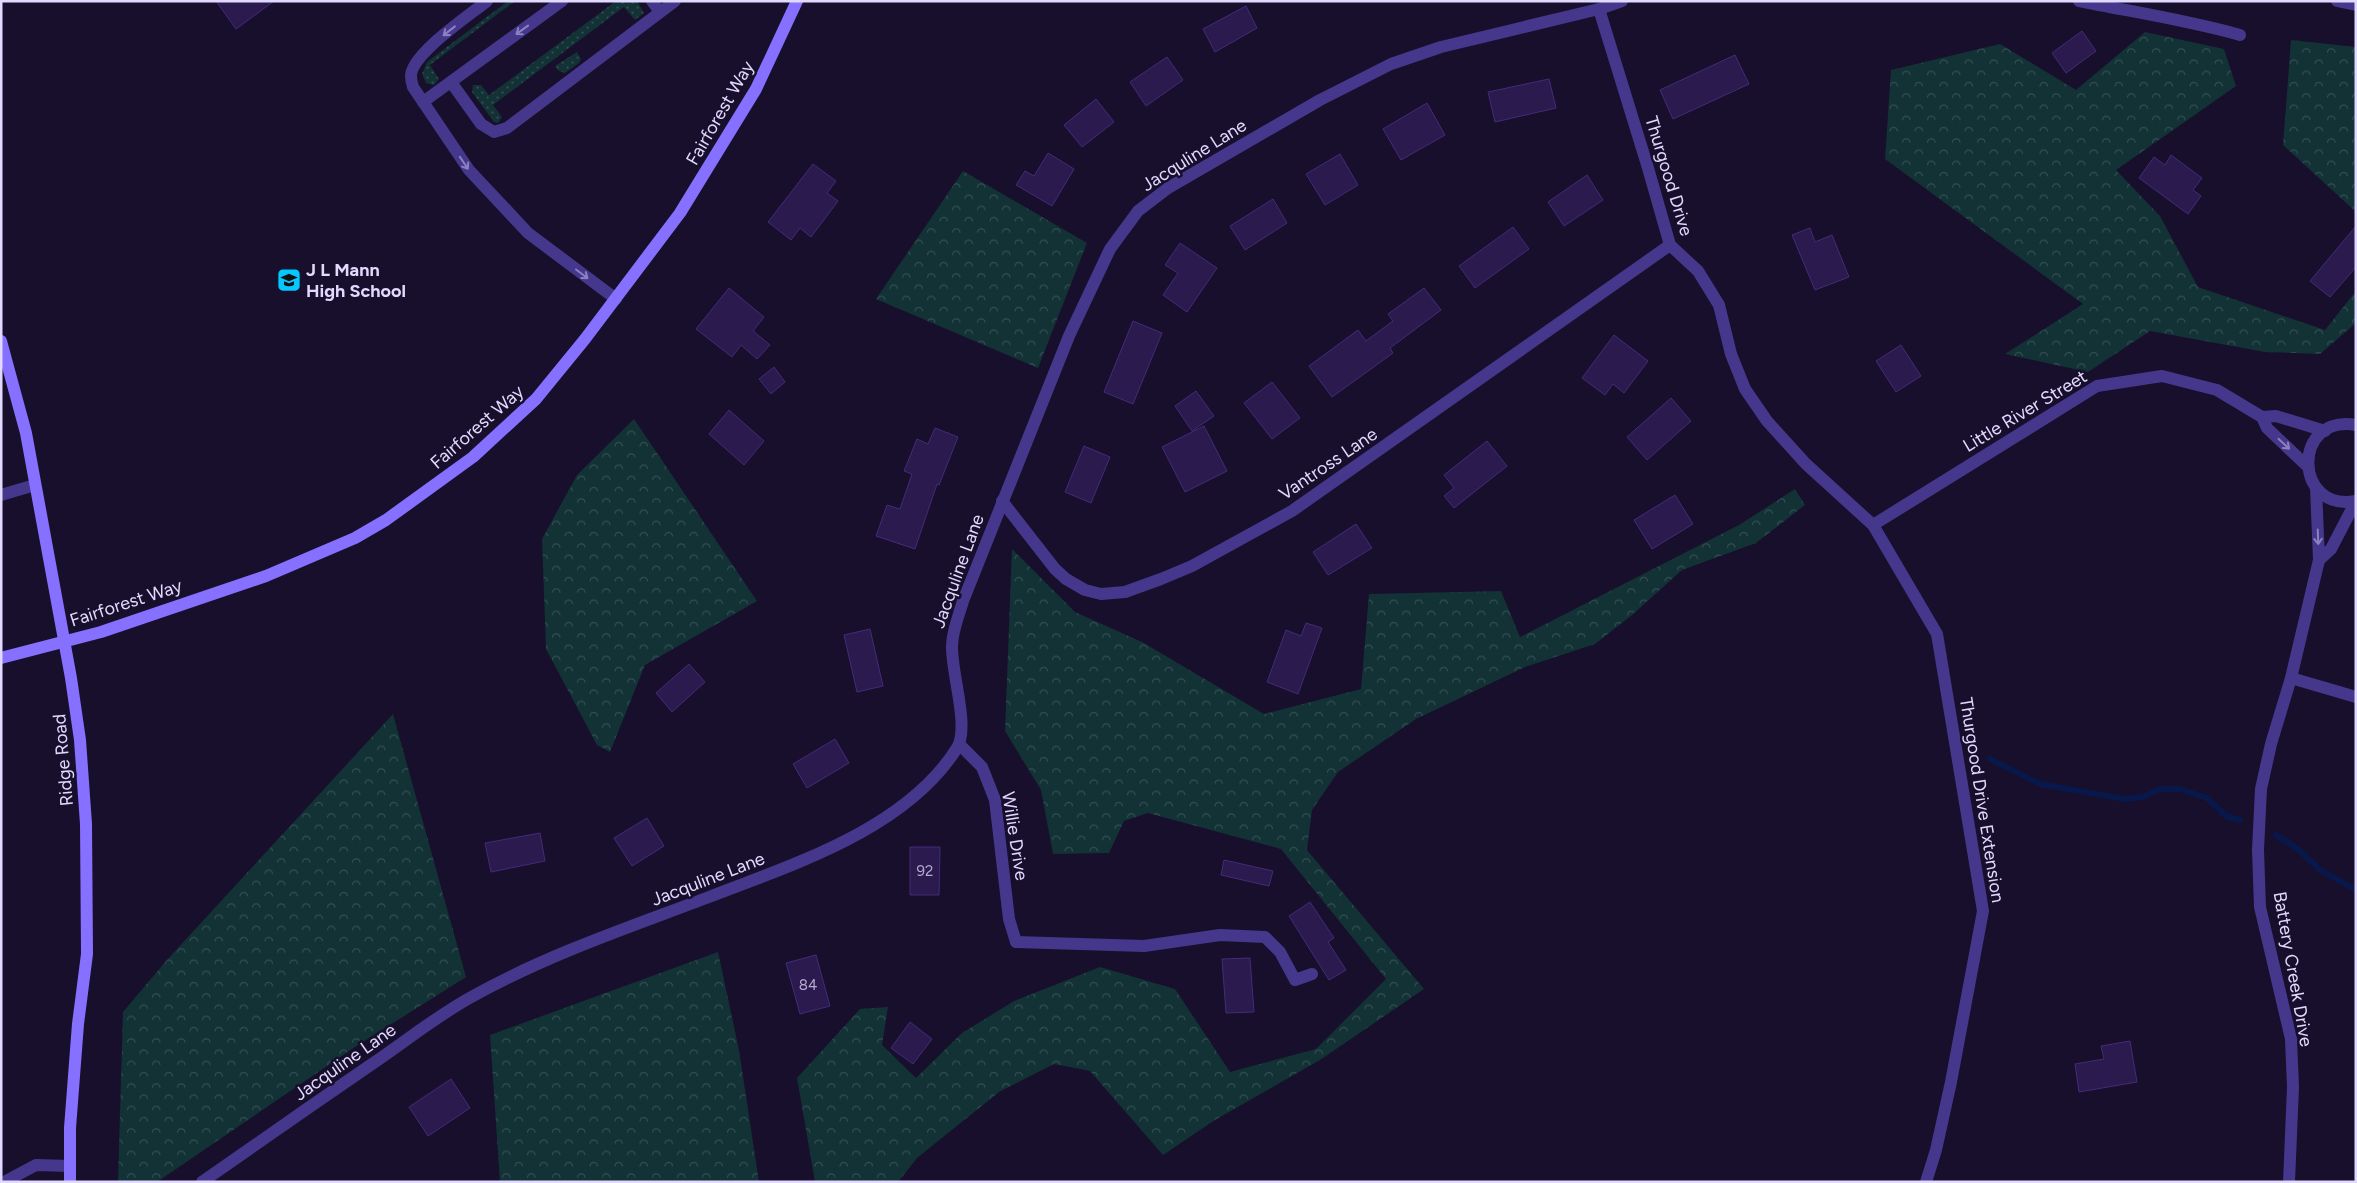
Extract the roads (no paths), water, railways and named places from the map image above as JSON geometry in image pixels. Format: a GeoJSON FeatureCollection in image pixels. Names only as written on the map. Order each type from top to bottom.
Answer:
{"type":"FeatureCollection","features":[{"type":"Feature","properties":{"kind":"main road","name":"Fairforest Way"},"geometry":{"type":"LineString","coordinates":[[1,658],[102,632],[266,576],[355,538],[386,520],[473,457],[536,399],[616,299],[680,213],[729,136],[756,89],[797,1]]}},
{"type":"Feature","properties":{"kind":"main road","name":"Ridge Road"},"geometry":{"type":"LineString","coordinates":[[1,341],[26,433],[80,740],[86,824],[87,954],[78,1024],[70,1128],[70,1182]]}},
{"type":"Feature","properties":{"kind":"street"},"geometry":{"type":"LineString","coordinates":[[487,1],[437,40],[419,58],[411,74],[413,87],[469,170],[528,233],[616,299]]}},
{"type":"Feature","properties":{"kind":"street"},"geometry":{"type":"LineString","coordinates":[[423,102],[562,1]]}},
{"type":"Feature","properties":{"kind":"street"},"geometry":{"type":"LineString","coordinates":[[652,1],[660,12]]}},
{"type":"Feature","properties":{"kind":"street"},"geometry":{"type":"LineString","coordinates":[[451,82],[482,124],[494,132],[507,128],[675,1]]}},
{"type":"Feature","properties":{"kind":"street","name":"Jacquline Lane"},"geometry":{"type":"LineString","coordinates":[[202,1182],[472,996],[524,969],[769,875],[834,846],[882,819],[926,786],[940,772],[959,744],[961,714],[952,661],[952,642],[963,601],[1069,336],[1100,267],[1122,230],[1138,211],[1168,188],[1312,104],[1391,64],[1441,47],[1599,10],[1622,1]]}},
{"type":"Feature","properties":{"kind":"street"},"geometry":{"type":"LineString","coordinates":[[2079,1],[2152,17],[2198,23],[2240,35]]}},
{"type":"Feature","properties":{"kind":"street"},"geometry":{"type":"LineString","coordinates":[[2336,1],[2356,5]]}},
{"type":"Feature","properties":{"kind":"street","name":"Thurgood Drive"},"geometry":{"type":"LineString","coordinates":[[1599,10],[1670,245],[1698,271],[1719,305],[1736,371],[1745,389],[1767,421],[1806,464],[1873,525]]}},
{"type":"Feature","properties":{"kind":"street","name":"Vantross Lane"},"geometry":{"type":"LineString","coordinates":[[1002,501],[1055,569],[1066,580],[1085,590],[1101,594],[1125,592],[1161,580],[1192,566],[1292,510],[1670,245]]}},
{"type":"Feature","properties":{"kind":"street","name":"Little River Street"},"geometry":{"type":"LineString","coordinates":[[1873,525],[2097,386],[2162,376],[2217,390],[2262,417],[2267,428],[2307,466]]}},
{"type":"Feature","properties":{"kind":"street"},"geometry":{"type":"LineString","coordinates":[[2307,466],[2308,454],[2313,442],[2325,430],[2333,426],[2351,424],[2356,412]]}},
{"type":"Feature","properties":{"kind":"street","name":"Little River Street"},"geometry":{"type":"LineString","coordinates":[[2262,417],[2276,416],[2325,430]]}},
{"type":"Feature","properties":{"kind":"street","name":"Battery Creek Drive"},"geometry":{"type":"LineString","coordinates":[[2290,1182],[2293,1086],[2291,1039],[2260,907],[2258,850],[2261,789],[2271,744],[2291,678],[2319,560],[2316,488],[2310,478],[2307,466]]}},
{"type":"Feature","properties":{"kind":"street"},"geometry":{"type":"LineString","coordinates":[[1,495],[36,485]]}},
{"type":"Feature","properties":{"kind":"street"},"geometry":{"type":"LineString","coordinates":[[2316,488],[2326,496],[2337,501],[2356,501]]}},
{"type":"Feature","properties":{"kind":"street","name":"Battery Creek Drive"},"geometry":{"type":"LineString","coordinates":[[2319,560],[2331,549],[2356,501]]}},
{"type":"Feature","properties":{"kind":"street","name":"Thurgood Drive Extension"},"geometry":{"type":"LineString","coordinates":[[1873,525],[1937,634],[1984,911],[1949,1092],[1936,1150],[1926,1182]]}},
{"type":"Feature","properties":{"kind":"street"},"geometry":{"type":"LineString","coordinates":[[2291,678],[2356,697]]}},
{"type":"Feature","properties":{"kind":"street","name":"Willie Drive"},"geometry":{"type":"LineString","coordinates":[[959,744],[982,767],[995,800],[1009,919],[1016,942],[1144,946],[1220,935],[1265,937],[1280,952],[1295,980],[1312,974]]}},
{"type":"Feature","properties":{"kind":"street"},"geometry":{"type":"LineString","coordinates":[[4,1182],[36,1166],[70,1166]]}},
{"type":"Feature","properties":{"kind":"waterway"},"geometry":{"type":"LineString","coordinates":[[1990,759],[2040,784],[2124,799],[2143,797],[2160,789],[2180,789],[2207,798],[2226,816],[2240,820]]}},
{"type":"Feature","properties":{"kind":"waterway"},"geometry":{"type":"LineString","coordinates":[[2276,835],[2298,849],[2320,870],[2356,890]]}},
{"type":"Feature","properties":{"kind":"place","name":"J L Mann High School"},"geometry":{"type":"Point","coordinates":[289,280]}}]}
